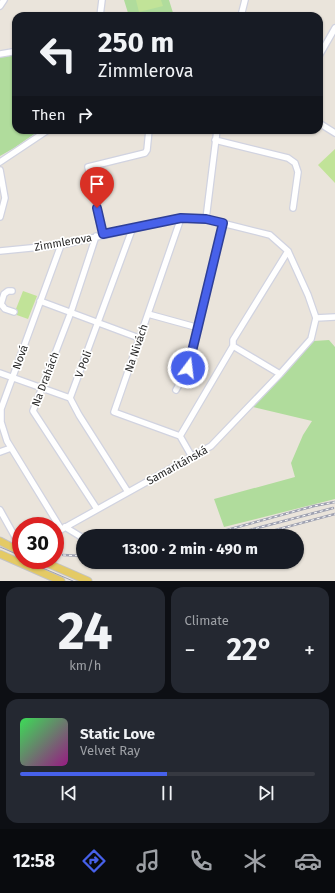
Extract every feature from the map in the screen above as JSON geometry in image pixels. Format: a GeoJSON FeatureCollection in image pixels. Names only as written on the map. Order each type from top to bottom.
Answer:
{"type":"FeatureCollection","features":[{"type":"Feature","properties":{"kind":"main road"},"geometry":{"type":"LineString","coordinates":[[0,541],[12,547]]}},
{"type":"Feature","properties":{"kind":"main road"},"geometry":{"type":"LineString","coordinates":[[0,554],[61,581]]}},
{"type":"Feature","properties":{"kind":"main road"},"geometry":{"type":"LineString","coordinates":[[61,569],[88,581]]}},
{"type":"Feature","properties":{"kind":"street"},"geometry":{"type":"LineString","coordinates":[[0,6],[4,0]]}},
{"type":"Feature","properties":{"kind":"street"},"geometry":{"type":"LineString","coordinates":[[100,12],[102,0]]}},
{"type":"Feature","properties":{"kind":"street"},"geometry":{"type":"LineString","coordinates":[[242,12],[245,0]]}},
{"type":"Feature","properties":{"kind":"street"},"geometry":{"type":"LineString","coordinates":[[323,49],[335,28]]}},
{"type":"Feature","properties":{"kind":"street"},"geometry":{"type":"LineString","coordinates":[[0,54],[12,52]]}},
{"type":"Feature","properties":{"kind":"street"},"geometry":{"type":"LineString","coordinates":[[323,126],[335,133]]}},
{"type":"Feature","properties":{"kind":"street"},"geometry":{"type":"LineString","coordinates":[[0,162],[42,134]]}},
{"type":"Feature","properties":{"kind":"street"},"geometry":{"type":"LineString","coordinates":[[103,234],[88,167],[145,153],[147,150],[149,134]]}},
{"type":"Feature","properties":{"kind":"street"},"geometry":{"type":"LineString","coordinates":[[206,219],[216,134]]}},
{"type":"Feature","properties":{"kind":"street"},"geometry":{"type":"LineString","coordinates":[[215,140],[288,158],[295,163],[298,172],[293,208]]}},
{"type":"Feature","properties":{"kind":"street"},"geometry":{"type":"LineString","coordinates":[[0,170],[5,198],[0,216]]}},
{"type":"Feature","properties":{"kind":"street","name":"Zimmlerova"},"geometry":{"type":"LineString","coordinates":[[0,251],[61,244],[133,227],[181,218],[206,219],[270,235],[288,251],[308,295],[316,318]]}},
{"type":"Feature","properties":{"kind":"street","name":"Na Nivách"},"geometry":{"type":"LineString","coordinates":[[180,436],[114,412],[181,218]]}},
{"type":"Feature","properties":{"kind":"street"},"geometry":{"type":"LineString","coordinates":[[176,390],[188,368],[199,328],[223,223]]}},
{"type":"Feature","properties":{"kind":"street","name":"V Poli"},"geometry":{"type":"LineString","coordinates":[[70,398],[99,323],[133,227]]}},
{"type":"Feature","properties":{"kind":"street","name":"Na Drahách"},"geometry":{"type":"LineString","coordinates":[[96,236],[71,312],[33,411],[97,509]]}},
{"type":"Feature","properties":{"kind":"street","name":"Nová"},"geometry":{"type":"LineString","coordinates":[[56,517],[11,448],[1,422],[1,409],[61,244]]}},
{"type":"Feature","properties":{"kind":"street"},"geometry":{"type":"LineString","coordinates":[[192,457],[180,436],[233,346],[232,340],[262,292],[265,290],[288,251]]}},
{"type":"Feature","properties":{"kind":"street"},"geometry":{"type":"LineString","coordinates":[[12,291],[8,291],[4,294],[1,304],[6,309],[14,312]]}},
{"type":"Feature","properties":{"kind":"street"},"geometry":{"type":"LineString","coordinates":[[40,301],[139,338]]}},
{"type":"Feature","properties":{"kind":"street"},"geometry":{"type":"LineString","coordinates":[[148,314],[199,328]]}},
{"type":"Feature","properties":{"kind":"street"},"geometry":{"type":"LineString","coordinates":[[233,346],[280,374],[311,340],[316,318],[335,317]]}},
{"type":"Feature","properties":{"kind":"street"},"geometry":{"type":"LineString","coordinates":[[0,373],[70,398],[79,416],[128,492]]}},
{"type":"Feature","properties":{"kind":"street","name":"Samaritánská"},"geometry":{"type":"LineString","coordinates":[[64,527],[211,446],[280,374]]}},
{"type":"Feature","properties":{"kind":"street"},"geometry":{"type":"LineString","coordinates":[[0,452],[11,448]]}},
{"type":"Feature","properties":{"kind":"street"},"geometry":{"type":"LineString","coordinates":[[0,510],[12,530]]}},
{"type":"Feature","properties":{"kind":"street"},"geometry":{"type":"LineString","coordinates":[[64,528],[76,534]]}},
{"type":"Feature","properties":{"kind":"green space"},"geometry":{"type":"Polygon","coordinates":[[[124,0],[169,0],[173,12],[128,12],[124,0]]]}},
{"type":"Feature","properties":{"kind":"green space"},"geometry":{"type":"Polygon","coordinates":[[[136,0],[161,0],[163,6],[139,12],[136,0]]]}},
{"type":"Feature","properties":{"kind":"green space"},"geometry":{"type":"Polygon","coordinates":[[[12,55],[12,134],[34,134],[0,156],[0,56],[12,55]]]}},
{"type":"Feature","properties":{"kind":"green space"},"geometry":{"type":"Polygon","coordinates":[[[335,149],[335,183],[318,165],[335,149]]]}},
{"type":"Feature","properties":{"kind":"green space"},"geometry":{"type":"Polygon","coordinates":[[[23,291],[37,296],[28,319],[14,314],[23,291]]]}},
{"type":"Feature","properties":{"kind":"green space"},"geometry":{"type":"Polygon","coordinates":[[[329,340],[335,347],[335,499],[224,527],[214,499],[295,477],[291,463],[303,435],[312,421],[253,407],[314,341],[329,340]]]}},
{"type":"Feature","properties":{"kind":"tram line"},"geometry":{"type":"LineString","coordinates":[[0,547],[12,552]]}},
{"type":"Feature","properties":{"kind":"tram line"},"geometry":{"type":"LineString","coordinates":[[45,569],[73,581]]}},
{"type":"Feature","properties":{"kind":"railway"},"geometry":{"type":"LineString","coordinates":[[230,529],[314,506],[335,502]]}},
{"type":"Feature","properties":{"kind":"railway"},"geometry":{"type":"LineString","coordinates":[[254,529],[333,508]]}},
{"type":"Feature","properties":{"kind":"railway"},"geometry":{"type":"LineString","coordinates":[[279,529],[335,514]]}},
{"type":"Feature","properties":{"kind":"railway"},"geometry":{"type":"LineString","coordinates":[[64,555],[76,556]]}},
{"type":"Feature","properties":{"kind":"route"},"geometry":{"type":"LineString","coordinates":[[97,208],[103,234],[181,218],[206,219],[223,223],[199,328],[188,368]]}}]}
